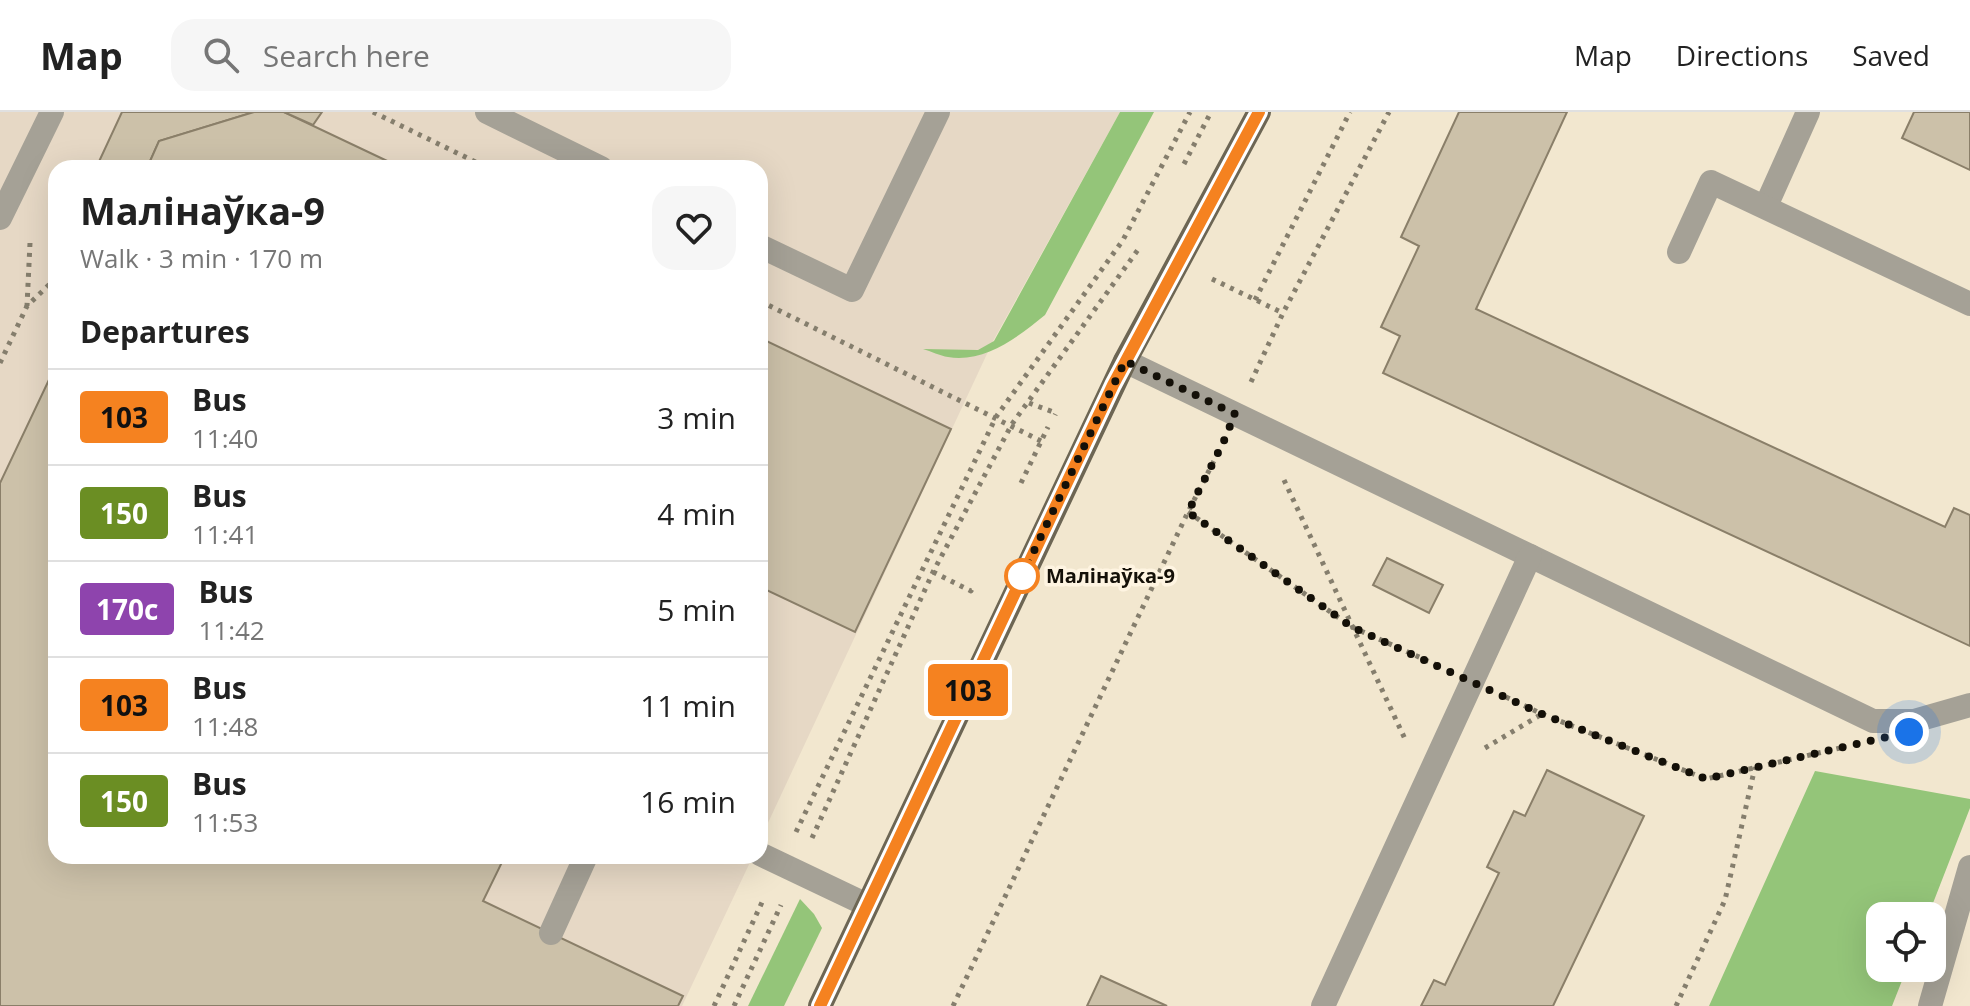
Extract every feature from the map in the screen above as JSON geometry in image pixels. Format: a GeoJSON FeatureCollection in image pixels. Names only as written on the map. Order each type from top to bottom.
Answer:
{"type":"FeatureCollection","features":[{"type":"Feature","properties":{"kind":"main road"},"geometry":{"type":"LineString","coordinates":[[820,1006],[1125,361],[1259,112]]}},
{"type":"Feature","properties":{"kind":"lane"},"geometry":{"type":"LineString","coordinates":[[0,218],[52,112]]}},
{"type":"Feature","properties":{"kind":"lane"},"geometry":{"type":"LineString","coordinates":[[487,112],[585,160]]}},
{"type":"Feature","properties":{"kind":"lane"},"geometry":{"type":"LineString","coordinates":[[768,250],[852,290],[938,112]]}},
{"type":"Feature","properties":{"kind":"lane"},"geometry":{"type":"LineString","coordinates":[[1766,206],[1808,112]]}},
{"type":"Feature","properties":{"kind":"lane"},"geometry":{"type":"LineString","coordinates":[[1679,252],[1711,182],[1970,304]]}},
{"type":"Feature","properties":{"kind":"lane"},"geometry":{"type":"LineString","coordinates":[[1125,361],[1873,721],[1914,721],[1970,705]]}},
{"type":"Feature","properties":{"kind":"lane"},"geometry":{"type":"LineString","coordinates":[[1323,1006],[1530,556]]}},
{"type":"Feature","properties":{"kind":"lane"},"geometry":{"type":"LineString","coordinates":[[779,863],[867,905]]}},
{"type":"Feature","properties":{"kind":"lane"},"geometry":{"type":"LineString","coordinates":[[551,933],[582,864]]}},
{"type":"Feature","properties":{"kind":"lane"},"geometry":{"type":"LineString","coordinates":[[1930,1006],[1970,867]]}},
{"type":"Feature","properties":{"kind":"path"},"geometry":{"type":"LineString","coordinates":[[373,112],[472,160]]}},
{"type":"Feature","properties":{"kind":"path"},"geometry":{"type":"LineString","coordinates":[[714,1006],[779,863],[996,417],[1123,240],[1190,112]]}},
{"type":"Feature","properties":{"kind":"path"},"geometry":{"type":"LineString","coordinates":[[1183,166],[1211,112]]}},
{"type":"Feature","properties":{"kind":"path"},"geometry":{"type":"LineString","coordinates":[[1255,300],[1350,112]]}},
{"type":"Feature","properties":{"kind":"path"},"geometry":{"type":"LineString","coordinates":[[953,1006],[1283,313],[1389,112]]}},
{"type":"Feature","properties":{"kind":"path"},"geometry":{"type":"LineString","coordinates":[[27,306],[30,237]]}},
{"type":"Feature","properties":{"kind":"path"},"geometry":{"type":"LineString","coordinates":[[734,1006],[779,863],[1012,424],[1141,247]]}},
{"type":"Feature","properties":{"kind":"path"},"geometry":{"type":"LineString","coordinates":[[0,363],[27,306],[48,286]]}},
{"type":"Feature","properties":{"kind":"path"},"geometry":{"type":"LineString","coordinates":[[768,305],[1041,441]]}},
{"type":"Feature","properties":{"kind":"path"},"geometry":{"type":"LineString","coordinates":[[1029,403],[1056,413]]}},
{"type":"Feature","properties":{"kind":"path"},"geometry":{"type":"LineString","coordinates":[[1279,471],[1426,783]]}},
{"type":"Feature","properties":{"kind":"path"},"geometry":{"type":"LineString","coordinates":[[1188,512],[1352,627],[1542,714],[1706,779],[1847,746]]}},
{"type":"Feature","properties":{"kind":"path"},"geometry":{"type":"LineString","coordinates":[[933,572],[971,591]]}},
{"type":"Feature","properties":{"kind":"path"},"geometry":{"type":"LineString","coordinates":[[1676,1006],[1725,900],[1755,767]]}},
{"type":"Feature","properties":{"kind":"shaded area"},"geometry":{"type":"Polygon","coordinates":[[[0,112],[1120,112],[993,341],[768,823],[768,160],[48,160],[48,864],[749,864],[682,1006],[0,1006],[0,112]]]}},
{"type":"Feature","properties":{"kind":"green space"},"geometry":{"type":"Polygon","coordinates":[[[1120,112],[1154,112],[1045,315],[1012,340],[975,356],[948,357],[923,349],[978,350],[994,341],[1120,112]]]}},
{"type":"Feature","properties":{"kind":"green space"},"geometry":{"type":"Polygon","coordinates":[[[1815,771],[1970,799],[1970,808],[1933,902],[1866,902],[1866,982],[1901,982],[1892,1006],[1709,1006],[1815,771]]]}},
{"type":"Feature","properties":{"kind":"green space"},"geometry":{"type":"Polygon","coordinates":[[[800,899],[822,928],[784,1006],[748,1006],[800,899]]]}},
{"type":"Feature","properties":{"kind":"building"},"geometry":{"type":"Polygon","coordinates":[[[122,112],[254,112],[159,141],[151,160],[100,160],[122,112]]]}},
{"type":"Feature","properties":{"kind":"building"},"geometry":{"type":"Polygon","coordinates":[[[254,112],[284,112],[385,160],[151,160],[159,141],[254,112]]]}},
{"type":"Feature","properties":{"kind":"building"},"geometry":{"type":"Polygon","coordinates":[[[284,112],[322,112],[313,125],[284,112]]]}},
{"type":"Feature","properties":{"kind":"building"},"geometry":{"type":"Polygon","coordinates":[[[1459,112],[1567,112],[1476,309],[1945,527],[1954,508],[1970,515],[1970,646],[1383,373],[1400,336],[1381,327],[1419,246],[1401,237],[1459,112]]]}},
{"type":"Feature","properties":{"kind":"building"},"geometry":{"type":"Polygon","coordinates":[[[1914,112],[1970,112],[1970,170],[1902,138],[1914,112]]]}},
{"type":"Feature","properties":{"kind":"building"},"geometry":{"type":"Polygon","coordinates":[[[768,342],[951,429],[855,632],[768,591],[768,342]]]}},
{"type":"Feature","properties":{"kind":"building"},"geometry":{"type":"Polygon","coordinates":[[[48,382],[48,864],[501,864],[483,901],[683,996],[678,1006],[0,1006],[0,483],[48,382]]]}},
{"type":"Feature","properties":{"kind":"building"},"geometry":{"type":"Polygon","coordinates":[[[1387,558],[1443,585],[1429,613],[1373,585],[1387,558]]]}},
{"type":"Feature","properties":{"kind":"building"},"geometry":{"type":"Polygon","coordinates":[[[1547,770],[1644,816],[1553,1006],[1421,1006],[1434,980],[1445,985],[1499,873],[1487,867],[1514,811],[1525,816],[1547,770]]]}},
{"type":"Feature","properties":{"kind":"building"},"geometry":{"type":"Polygon","coordinates":[[[1101,976],[1167,1006],[1087,1006],[1101,976]]]}},
{"type":"Feature","properties":{"kind":"bus line","name":"103"},"geometry":{"type":"LineString","coordinates":[[820,1006],[1077,458],[1125,361],[1259,112]]}},
{"type":"Feature","properties":{"kind":"place","name":"Малінаўка-9"},"geometry":{"type":"Point","coordinates":[1022,576]}},
{"type":"Feature","properties":{"kind":"route"},"geometry":{"type":"LineString","coordinates":[[1022,576],[1125,361],[1235,414],[1188,512],[1352,627],[1542,714],[1706,779],[1909,732]]}}]}
